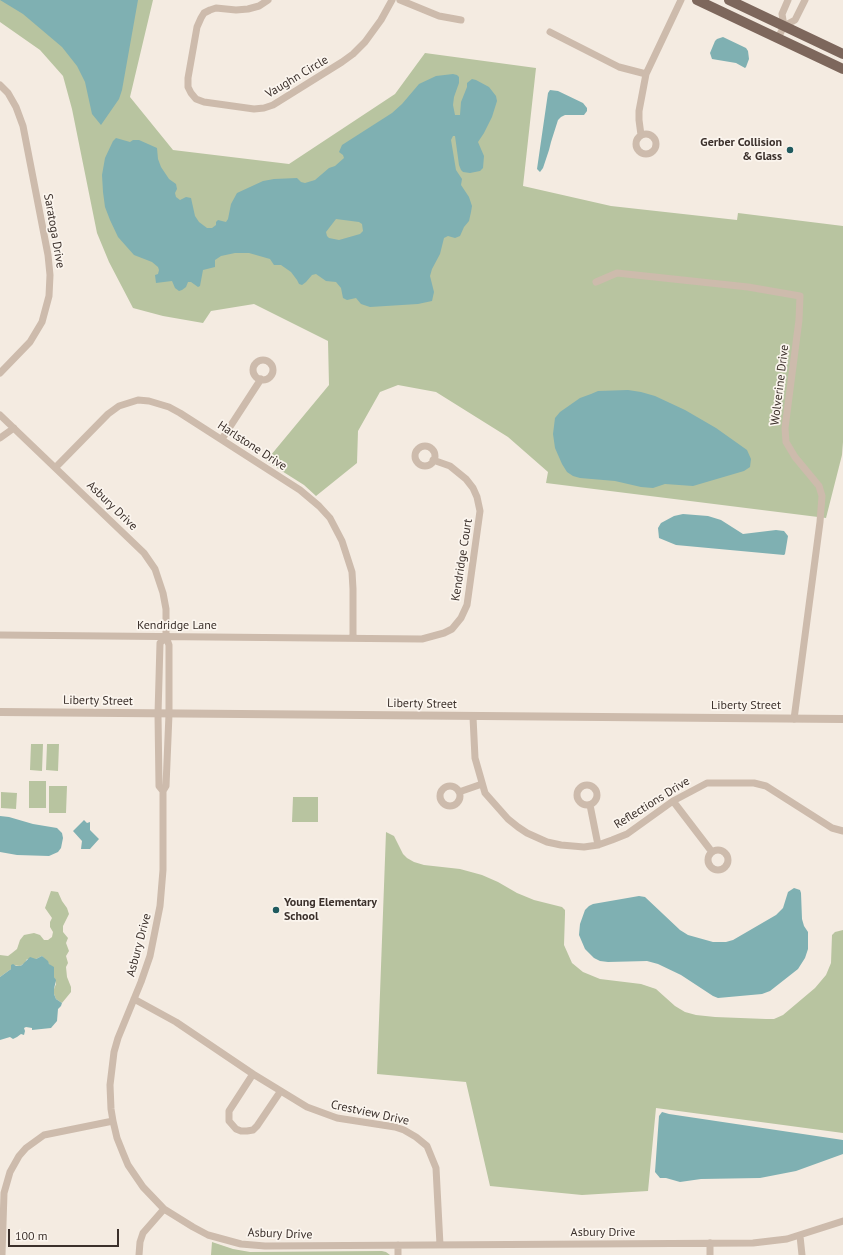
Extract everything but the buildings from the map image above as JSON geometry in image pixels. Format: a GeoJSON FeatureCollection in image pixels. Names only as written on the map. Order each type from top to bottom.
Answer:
{"type":"FeatureCollection","features":[{"type":"Feature","properties":{"kind":"main road"},"geometry":{"type":"LineString","coordinates":[[697,0],[843,69]]}},
{"type":"Feature","properties":{"kind":"main road"},"geometry":{"type":"LineString","coordinates":[[729,0],[843,54]]}},
{"type":"Feature","properties":{"kind":"street","name":"Vaughn Circle"},"geometry":{"type":"LineString","coordinates":[[268,0],[259,6],[248,9],[236,10],[216,8],[204,13],[198,27],[188,78],[188,87],[196,98],[204,102],[254,109],[273,105],[353,54],[365,42],[381,20],[392,0]]}},
{"type":"Feature","properties":{"kind":"street"},"geometry":{"type":"LineString","coordinates":[[400,0],[439,16],[461,20]]}},
{"type":"Feature","properties":{"kind":"street"},"geometry":{"type":"LineString","coordinates":[[642,135],[639,111],[646,74],[680,0]]}},
{"type":"Feature","properties":{"kind":"street"},"geometry":{"type":"LineString","coordinates":[[784,26],[782,14],[788,0]]}},
{"type":"Feature","properties":{"kind":"street"},"geometry":{"type":"LineString","coordinates":[[778,38],[784,26],[795,20],[805,0]]}},
{"type":"Feature","properties":{"kind":"street"},"geometry":{"type":"LineString","coordinates":[[550,32],[619,67],[646,74]]}},
{"type":"Feature","properties":{"kind":"street","name":"Saratoga Drive"},"geometry":{"type":"LineString","coordinates":[[0,85],[8,93],[16,107],[23,126],[48,254],[50,275],[49,296],[42,322],[30,342],[0,373]]}},
{"type":"Feature","properties":{"kind":"street","name":"Wolverine Drive"},"geometry":{"type":"LineString","coordinates":[[596,282],[616,273],[748,287],[800,296],[799,320],[785,428],[786,442],[795,457],[819,486],[822,496],[820,522],[794,719]]}},
{"type":"Feature","properties":{"kind":"street"},"geometry":{"type":"LineString","coordinates":[[222,440],[261,379]]}},
{"type":"Feature","properties":{"kind":"street","name":"Harlstone Drive"},"geometry":{"type":"LineString","coordinates":[[56,467],[108,414],[119,406],[138,400],[150,401],[169,407],[308,496],[330,518],[342,541],[351,568],[353,589],[353,638]]}},
{"type":"Feature","properties":{"kind":"street","name":"Asbury Drive"},"geometry":{"type":"LineString","coordinates":[[0,415],[136,545],[149,560],[157,574],[163,593],[166,609],[166,637],[169,645],[169,714],[166,786],[163,791],[163,870],[160,906],[150,956],[118,1038],[112,1063],[110,1085],[113,1121],[117,1138],[128,1165],[143,1188],[164,1209],[208,1235],[241,1244],[265,1246],[764,1242],[800,1236],[843,1221]]}},
{"type":"Feature","properties":{"kind":"street"},"geometry":{"type":"LineString","coordinates":[[0,438],[14,428]]}},
{"type":"Feature","properties":{"kind":"street","name":"Kendridge Court"},"geometry":{"type":"LineString","coordinates":[[353,638],[431,637],[452,628],[464,612],[469,596],[480,518],[478,496],[466,479],[450,466],[433,460]]}},
{"type":"Feature","properties":{"kind":"street","name":"Kendridge Lane"},"geometry":{"type":"LineString","coordinates":[[0,635],[353,638]]}},
{"type":"Feature","properties":{"kind":"street","name":"Asbury Drive"},"geometry":{"type":"LineString","coordinates":[[163,791],[159,786],[158,714],[160,643],[166,637]]}},
{"type":"Feature","properties":{"kind":"street","name":"Liberty Street"},"geometry":{"type":"LineString","coordinates":[[0,712],[843,719]]}},
{"type":"Feature","properties":{"kind":"street","name":"Reflections Drive"},"geometry":{"type":"LineString","coordinates":[[473,716],[475,758],[485,793],[508,819],[527,833],[547,842],[584,847],[598,845],[627,834],[673,801],[707,783],[760,784],[777,792],[832,828],[843,831]]}},
{"type":"Feature","properties":{"kind":"street"},"geometry":{"type":"LineString","coordinates":[[459,792],[482,784]]}},
{"type":"Feature","properties":{"kind":"street"},"geometry":{"type":"LineString","coordinates":[[673,801],[712,852]]}},
{"type":"Feature","properties":{"kind":"street"},"geometry":{"type":"LineString","coordinates":[[590,805],[598,845]]}},
{"type":"Feature","properties":{"kind":"street","name":"Crestview Drive"},"geometry":{"type":"LineString","coordinates":[[134,999],[176,1022],[280,1092],[307,1107],[326,1115],[348,1121],[404,1130],[416,1136],[427,1146],[433,1158],[437,1172],[440,1245]]}},
{"type":"Feature","properties":{"kind":"street"},"geometry":{"type":"LineString","coordinates":[[253,1074],[229,1111],[229,1121],[236,1129],[247,1132],[253,1130],[280,1092]]}},
{"type":"Feature","properties":{"kind":"street"},"geometry":{"type":"LineString","coordinates":[[2,1255],[4,1193],[10,1172],[19,1156],[26,1148],[44,1135],[113,1121]]}},
{"type":"Feature","properties":{"kind":"street"},"geometry":{"type":"LineString","coordinates":[[138,1255],[140,1242],[144,1233],[164,1209]]}},
{"type":"Feature","properties":{"kind":"street"},"geometry":{"type":"LineString","coordinates":[[800,1236],[802,1255]]}},
{"type":"Feature","properties":{"kind":"street"},"geometry":{"type":"LineString","coordinates":[[710,1243],[710,1255]]}},
{"type":"Feature","properties":{"kind":"street"},"geometry":{"type":"LineString","coordinates":[[398,1246],[398,1255]]}},
{"type":"Feature","properties":{"kind":"green space"},"geometry":{"type":"Polygon","coordinates":[[[0,0],[153,0],[130,97],[173,150],[289,164],[395,94],[425,53],[536,68],[523,186],[611,206],[737,220],[738,213],[843,226],[843,442],[842,455],[826,518],[546,483],[548,472],[508,437],[436,392],[398,385],[380,392],[358,431],[357,463],[316,496],[304,485],[266,461],[329,385],[328,341],[254,304],[211,311],[203,323],[163,316],[133,308],[109,262],[97,233],[72,109],[63,76],[40,50],[0,22],[0,0]]]}},
{"type":"Feature","properties":{"kind":"green space"},"geometry":{"type":"Polygon","coordinates":[[[31,744],[43,744],[42,771],[30,770],[31,744]]]}},
{"type":"Feature","properties":{"kind":"green space"},"geometry":{"type":"Polygon","coordinates":[[[47,744],[59,744],[58,771],[46,770],[47,744]]]}},
{"type":"Feature","properties":{"kind":"green space"},"geometry":{"type":"Polygon","coordinates":[[[29,781],[46,781],[46,808],[29,808],[29,781]]]}},
{"type":"Feature","properties":{"kind":"green space"},"geometry":{"type":"Polygon","coordinates":[[[49,786],[67,786],[66,813],[49,813],[49,786]]]}},
{"type":"Feature","properties":{"kind":"green space"},"geometry":{"type":"Polygon","coordinates":[[[1,792],[17,793],[16,809],[1,808],[1,792]]]}},
{"type":"Feature","properties":{"kind":"green space"},"geometry":{"type":"Polygon","coordinates":[[[293,797],[318,797],[318,822],[292,822],[293,797]]]}},
{"type":"Feature","properties":{"kind":"green space"},"geometry":{"type":"Polygon","coordinates":[[[386,832],[394,836],[403,854],[414,862],[424,865],[460,869],[482,875],[534,900],[562,907],[565,910],[564,945],[572,963],[583,972],[600,979],[641,984],[656,989],[675,1006],[685,1012],[696,1015],[774,1019],[783,1015],[815,988],[826,975],[831,963],[832,935],[835,932],[843,930],[843,1133],[656,1108],[648,1191],[582,1195],[490,1186],[466,1082],[377,1074],[386,832]]]}},
{"type":"Feature","properties":{"kind":"green space"},"geometry":{"type":"Polygon","coordinates":[[[51,891],[58,892],[69,914],[63,926],[63,932],[68,938],[66,943],[69,951],[66,956],[68,963],[66,967],[71,992],[62,1003],[56,999],[54,994],[56,984],[54,977],[49,964],[42,956],[36,959],[27,959],[25,963],[20,966],[11,965],[11,969],[0,977],[0,955],[8,956],[17,949],[20,940],[24,935],[34,933],[40,935],[44,940],[48,940],[52,937],[53,932],[50,927],[50,922],[52,918],[45,908],[51,891]]]}},
{"type":"Feature","properties":{"kind":"green space"},"geometry":{"type":"Polygon","coordinates":[[[212,1242],[233,1249],[250,1252],[382,1251],[390,1255],[211,1255],[212,1242]]]}},
{"type":"Feature","properties":{"kind":"water"},"geometry":{"type":"Polygon","coordinates":[[[0,0],[138,0],[122,90],[119,99],[101,125],[92,114],[85,82],[77,66],[62,47],[23,14],[0,0]]]}},
{"type":"Feature","properties":{"kind":"water"},"geometry":{"type":"Polygon","coordinates":[[[723,37],[746,48],[749,59],[745,68],[736,63],[712,59],[710,53],[715,41],[723,37]]]}},
{"type":"Feature","properties":{"kind":"water"},"geometry":{"type":"Polygon","coordinates":[[[453,74],[459,77],[459,83],[453,105],[455,115],[460,115],[461,102],[467,87],[467,83],[472,79],[489,87],[496,96],[497,101],[492,117],[478,142],[484,156],[483,168],[480,171],[470,173],[463,172],[461,170],[455,136],[453,136],[451,140],[456,170],[462,179],[461,185],[469,197],[472,206],[469,221],[464,227],[460,236],[455,238],[448,236],[444,238],[440,254],[430,276],[434,292],[432,301],[418,304],[370,307],[361,304],[356,298],[347,300],[343,298],[341,288],[336,282],[326,281],[316,274],[312,275],[302,285],[299,284],[291,272],[281,265],[274,265],[270,259],[249,253],[235,253],[221,256],[215,260],[215,267],[203,270],[200,286],[198,287],[191,282],[188,282],[186,287],[179,291],[175,288],[172,281],[156,283],[155,275],[158,274],[158,267],[152,262],[134,255],[118,237],[105,207],[102,175],[105,158],[116,138],[130,142],[133,140],[139,140],[157,148],[158,159],[161,167],[169,179],[176,184],[176,197],[180,200],[186,197],[191,198],[195,216],[199,222],[207,228],[212,228],[216,225],[218,220],[226,222],[231,204],[237,193],[263,181],[274,179],[297,178],[301,182],[305,183],[315,180],[344,158],[339,152],[342,145],[392,113],[419,84],[436,76],[453,74]],[[336,219],[326,232],[327,236],[329,238],[339,240],[360,234],[363,231],[362,224],[359,222],[336,219]]]}},
{"type":"Feature","properties":{"kind":"water"},"geometry":{"type":"Polygon","coordinates":[[[550,90],[558,91],[583,103],[587,108],[587,111],[584,115],[565,115],[558,120],[543,168],[540,172],[537,169],[548,93],[550,90]]]}},
{"type":"Feature","properties":{"kind":"water"},"geometry":{"type":"Polygon","coordinates":[[[628,390],[655,396],[685,410],[716,428],[747,450],[751,459],[750,467],[744,471],[693,486],[665,484],[653,488],[615,481],[580,478],[567,472],[555,448],[553,434],[555,418],[560,412],[580,398],[598,391],[628,390]]]}},
{"type":"Feature","properties":{"kind":"water"},"geometry":{"type":"Polygon","coordinates":[[[683,514],[708,516],[721,520],[743,534],[776,530],[784,531],[788,536],[785,554],[676,545],[659,538],[658,528],[661,523],[674,516],[683,514]]]}},
{"type":"Feature","properties":{"kind":"water"},"geometry":{"type":"Polygon","coordinates":[[[0,816],[57,828],[62,833],[63,838],[61,848],[58,852],[49,856],[17,855],[0,852],[0,816]]]}},
{"type":"Feature","properties":{"kind":"water"},"geometry":{"type":"Polygon","coordinates":[[[84,820],[87,823],[90,822],[90,830],[99,839],[90,849],[81,849],[82,841],[73,831],[84,820]]]}},
{"type":"Feature","properties":{"kind":"water"},"geometry":{"type":"Polygon","coordinates":[[[794,888],[800,890],[801,893],[802,919],[808,932],[808,949],[805,958],[798,969],[770,991],[762,994],[718,998],[681,975],[658,964],[647,961],[600,961],[594,958],[585,949],[579,935],[580,924],[585,910],[589,906],[639,896],[645,897],[680,930],[688,935],[713,942],[726,942],[733,940],[776,915],[783,908],[788,892],[794,888]]]}},
{"type":"Feature","properties":{"kind":"water"},"geometry":{"type":"Polygon","coordinates":[[[42,956],[54,967],[54,977],[56,980],[54,994],[56,999],[62,1003],[58,1009],[57,1021],[51,1028],[32,1030],[32,1028],[26,1027],[24,1028],[24,1035],[21,1034],[13,1039],[10,1037],[0,1040],[0,977],[11,969],[11,965],[13,964],[20,966],[30,957],[36,959],[42,956]]]}},
{"type":"Feature","properties":{"kind":"water"},"geometry":{"type":"Polygon","coordinates":[[[662,1112],[843,1140],[843,1154],[796,1171],[760,1178],[701,1179],[680,1182],[660,1178],[655,1172],[659,1116],[662,1112]]]}},
{"type":"Feature","properties":{"kind":"place","name":"Gerber Collision & Glass"},"geometry":{"type":"Point","coordinates":[790,150]}},
{"type":"Feature","properties":{"kind":"place","name":"Young Elementary School"},"geometry":{"type":"Point","coordinates":[276,910]}}]}
